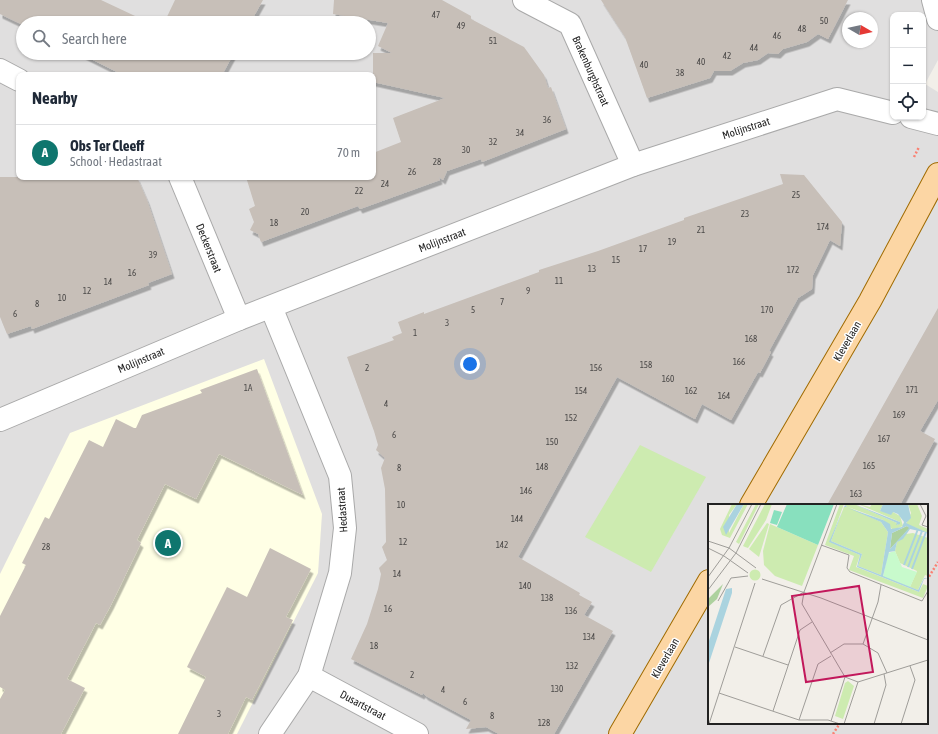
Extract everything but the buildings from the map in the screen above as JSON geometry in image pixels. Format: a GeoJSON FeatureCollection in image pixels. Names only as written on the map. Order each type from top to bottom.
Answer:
{"type":"FeatureCollection","features":[{"type":"Feature","properties":{"kind":"main road","name":"Kleverlaan"},"geometry":{"type":"LineString","coordinates":[[752,504],[870,301],[938,174]]}},
{"type":"Feature","properties":{"kind":"main road","name":"Kleverlaan"},"geometry":{"type":"LineString","coordinates":[[620,734],[708,583]]}},
{"type":"Feature","properties":{"kind":"street","name":"Brakenburghstraat"},"geometry":{"type":"LineString","coordinates":[[524,0],[570,24],[633,165]]}},
{"type":"Feature","properties":{"kind":"street"},"geometry":{"type":"LineString","coordinates":[[933,0],[938,19]]}},
{"type":"Feature","properties":{"kind":"street"},"geometry":{"type":"LineString","coordinates":[[0,70],[16,78]]}},
{"type":"Feature","properties":{"kind":"street","name":"Molijnstraat"},"geometry":{"type":"LineString","coordinates":[[0,420],[239,319],[633,165],[838,99],[890,112]]}},
{"type":"Feature","properties":{"kind":"street"},"geometry":{"type":"LineString","coordinates":[[923,120],[938,124]]}},
{"type":"Feature","properties":{"kind":"street","name":"Deckerstraat"},"geometry":{"type":"LineString","coordinates":[[181,180],[239,319]]}},
{"type":"Feature","properties":{"kind":"street","name":"Hedastraat"},"geometry":{"type":"LineString","coordinates":[[270,734],[309,676],[340,573],[345,528],[340,476],[271,307]]}},
{"type":"Feature","properties":{"kind":"street","name":"Dusartstraat"},"geometry":{"type":"LineString","coordinates":[[309,676],[417,734]]}},
{"type":"Feature","properties":{"kind":"path"},"geometry":{"type":"LineString","coordinates":[[928,578],[938,562]]}},
{"type":"Feature","properties":{"kind":"path"},"geometry":{"type":"LineString","coordinates":[[833,734],[839,724]]}},
{"type":"Feature","properties":{"kind":"shaded area"},"geometry":{"type":"Polygon","coordinates":[[[0,0],[938,0],[938,60],[926,82],[926,12],[890,12],[890,120],[926,120],[926,85],[938,92],[938,734],[0,734],[0,0]]]}},
{"type":"Feature","properties":{"kind":"shaded area"},"geometry":{"type":"Polygon","coordinates":[[[264,359],[322,514],[318,573],[237,734],[0,734],[0,574],[70,433],[264,359]]]}},
{"type":"Feature","properties":{"kind":"green space"},"geometry":{"type":"Polygon","coordinates":[[[640,445],[706,477],[651,572],[585,537],[640,445]]]}},
{"type":"Feature","properties":{"kind":"place","name":"Obs Ter Cleeff"},"geometry":{"type":"Point","coordinates":[168,543]}}]}
